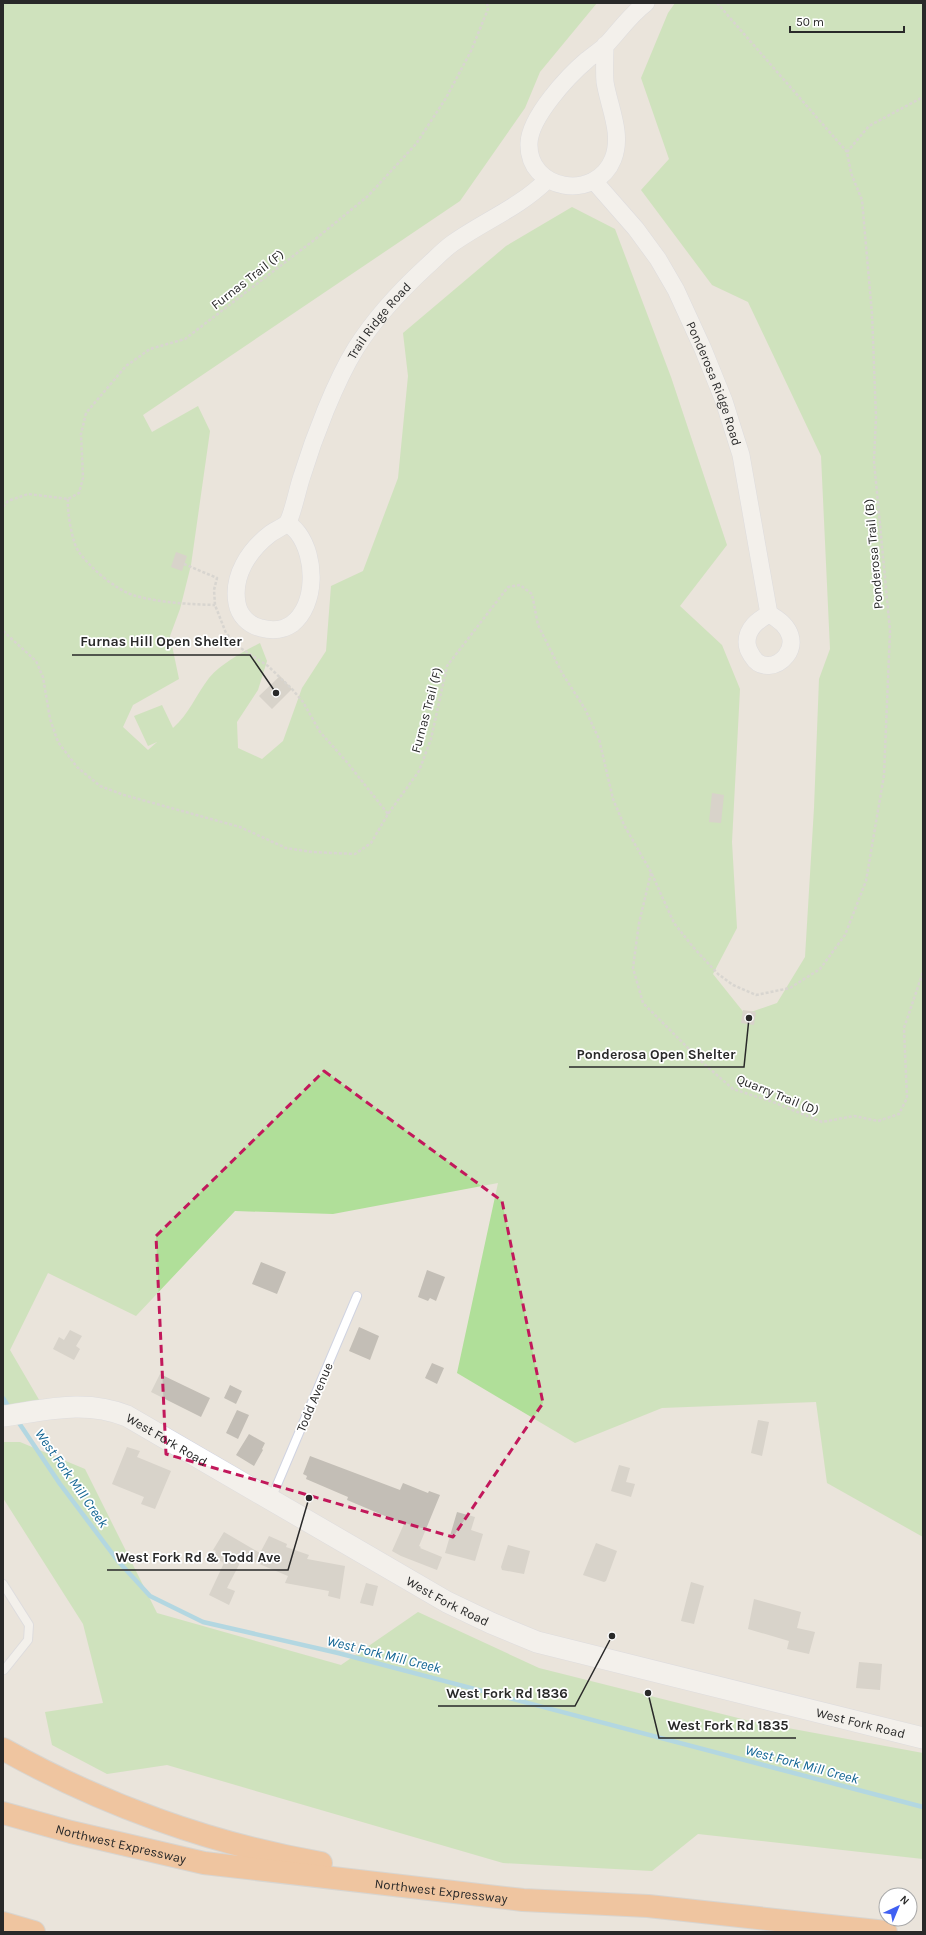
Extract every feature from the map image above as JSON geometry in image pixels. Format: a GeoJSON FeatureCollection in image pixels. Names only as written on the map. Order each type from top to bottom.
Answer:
{"type":"FeatureCollection","features":[{"type":"Feature","properties":{"kind":"highway"},"geometry":{"type":"LineString","coordinates":[[3,1749],[42,1770],[115,1802],[192,1830],[254,1849],[308,1861],[523,1900]]}},
{"type":"Feature","properties":{"kind":"highway","name":"Northwest Expressway"},"geometry":{"type":"LineString","coordinates":[[3,1813],[71,1832],[204,1863],[523,1900],[648,1906],[886,1932]]}},
{"type":"Feature","properties":{"kind":"highway"},"geometry":{"type":"LineString","coordinates":[[3,1923],[34,1932]]}},
{"type":"Feature","properties":{"kind":"street"},"geometry":{"type":"LineString","coordinates":[[605,46],[605,80],[617,142],[613,159],[606,172],[594,181],[578,187],[562,186],[547,180],[537,170],[531,157],[529,142],[533,128],[541,112],[566,80],[586,60],[605,46],[633,13],[646,3]]}},
{"type":"Feature","properties":{"kind":"street","name":"Trail Ridge Road"},"geometry":{"type":"LineString","coordinates":[[288,522],[305,467],[342,374],[356,348],[377,319],[410,282],[451,244],[477,227],[510,209],[535,192],[547,180]]}},
{"type":"Feature","properties":{"kind":"street","name":"Ponderosa Ridge Road"},"geometry":{"type":"LineString","coordinates":[[594,181],[636,229],[658,259],[676,290],[703,348],[724,401],[740,455],[769,614]]}},
{"type":"Feature","properties":{"kind":"street"},"geometry":{"type":"LineString","coordinates":[[288,522],[298,533],[306,548],[311,567],[307,605],[296,621],[286,628],[272,630],[258,628],[246,620],[238,611],[236,585],[240,571],[253,551],[265,538],[288,522]]}},
{"type":"Feature","properties":{"kind":"street","name":"West Fork Road"},"geometry":{"type":"LineString","coordinates":[[3,1416],[78,1406],[93,1406],[114,1411],[127,1416],[447,1602],[537,1642],[923,1738]]}},
{"type":"Feature","properties":{"kind":"lane","name":"Todd Avenue"},"geometry":{"type":"LineString","coordinates":[[271,1499],[357,1296]]}},
{"type":"Feature","properties":{"kind":"lane"},"geometry":{"type":"LineString","coordinates":[[3,1584],[29,1625],[28,1640],[4,1670]]}},
{"type":"Feature","properties":{"kind":"path","name":"Furnas Trail (F)"},"geometry":{"type":"LineString","coordinates":[[68,499],[79,493],[83,478],[81,434],[86,413],[126,366],[150,349],[185,339],[318,237],[368,196],[416,144],[446,98],[471,51],[488,9],[488,3]]}},
{"type":"Feature","properties":{"kind":"path"},"geometry":{"type":"LineString","coordinates":[[718,3],[847,152],[869,126],[923,97]]}},
{"type":"Feature","properties":{"kind":"path","name":"Ponderosa Trail (B)"},"geometry":{"type":"LineString","coordinates":[[756,995],[790,988],[820,969],[845,935],[866,881],[884,775],[890,631],[874,461],[876,417],[872,314],[862,200],[851,173],[847,152]]}},
{"type":"Feature","properties":{"kind":"path"},"geometry":{"type":"LineString","coordinates":[[3,507],[8,501],[28,494],[68,499],[67,512],[78,551],[103,578],[134,596],[172,604],[215,606]]}},
{"type":"Feature","properties":{"kind":"path","name":"Furnas Trail (F)"},"geometry":{"type":"LineString","coordinates":[[3,630],[36,661],[43,677],[50,719],[58,742],[77,767],[100,786],[124,795],[240,828],[286,848],[312,852],[355,854],[370,843],[388,814],[419,770],[430,739],[447,666],[508,587],[520,585],[532,594],[538,625],[562,673],[585,709],[599,739],[613,799],[624,825],[651,872],[674,923],[693,947],[718,974],[733,985],[756,995]]}},
{"type":"Feature","properties":{"kind":"path"},"geometry":{"type":"LineString","coordinates":[[292,689],[303,702],[320,732],[346,761],[388,814]]}},
{"type":"Feature","properties":{"kind":"path","name":"Quarry Trail (D)"},"geometry":{"type":"LineString","coordinates":[[651,872],[639,923],[632,968],[643,1003],[702,1063],[733,1089],[773,1102],[822,1122],[854,1116],[878,1121],[899,1114],[907,1098],[904,1028],[923,972]]}},
{"type":"Feature","properties":{"kind":"highlighted area"},"geometry":{"type":"Polygon","coordinates":[[[324,1071],[502,1201],[543,1403],[453,1537],[166,1454],[156,1236],[324,1071]]]}},
{"type":"Feature","properties":{"kind":"green space"},"geometry":{"type":"Polygon","coordinates":[[[3,3],[597,3],[540,72],[525,108],[460,201],[143,415],[152,432],[198,406],[210,431],[191,565],[180,609],[170,636],[179,679],[133,705],[123,727],[148,750],[157,742],[148,746],[134,716],[162,705],[173,728],[184,717],[204,684],[220,667],[260,643],[267,661],[258,690],[237,722],[238,748],[262,759],[283,741],[302,688],[326,651],[331,586],[363,571],[398,478],[408,376],[403,333],[506,246],[572,207],[615,229],[671,377],[727,545],[680,606],[722,645],[740,689],[732,842],[737,928],[713,974],[745,1014],[777,1003],[805,957],[814,808],[819,679],[830,649],[821,456],[748,302],[712,285],[641,190],[669,159],[641,78],[668,13],[675,3],[923,3],[923,1537],[827,1483],[816,1402],[662,1408],[575,1443],[457,1373],[498,1183],[333,1214],[235,1211],[136,1316],[48,1273],[10,1350],[45,1410],[3,1416],[3,3]]]}},
{"type":"Feature","properties":{"kind":"green space"},"geometry":{"type":"Polygon","coordinates":[[[3,1442],[20,1442],[85,1469],[157,1613],[341,1665],[418,1612],[539,1668],[750,1721],[923,1753],[923,1859],[698,1834],[652,1871],[503,1863],[167,1765],[107,1774],[52,1745],[45,1712],[103,1703],[83,1624],[3,1498],[3,1442]]]}},
{"type":"Feature","properties":{"kind":"building"},"geometry":{"type":"Polygon","coordinates":[[[176,552],[187,556],[182,571],[171,567],[176,552]]]}},
{"type":"Feature","properties":{"kind":"building"},"geometry":{"type":"Polygon","coordinates":[[[280,676],[292,689],[272,709],[259,696],[280,676]]]}},
{"type":"Feature","properties":{"kind":"building"},"geometry":{"type":"Polygon","coordinates":[[[712,793],[724,795],[721,823],[709,822],[712,793]]]}},
{"type":"Feature","properties":{"kind":"building"},"geometry":{"type":"Polygon","coordinates":[[[743,1010],[756,1012],[754,1025],[741,1023],[743,1010]]]}},
{"type":"Feature","properties":{"kind":"building"},"geometry":{"type":"Polygon","coordinates":[[[261,1262],[286,1272],[277,1294],[252,1284],[261,1262]]]}},
{"type":"Feature","properties":{"kind":"building"},"geometry":{"type":"Polygon","coordinates":[[[427,1270],[445,1277],[436,1301],[430,1298],[428,1301],[418,1297],[427,1270]]]}},
{"type":"Feature","properties":{"kind":"building"},"geometry":{"type":"Polygon","coordinates":[[[359,1327],[379,1336],[370,1360],[349,1351],[359,1327]]]}},
{"type":"Feature","properties":{"kind":"building"},"geometry":{"type":"Polygon","coordinates":[[[70,1330],[82,1336],[76,1346],[80,1349],[74,1360],[53,1349],[59,1337],[64,1340],[70,1330]]]}},
{"type":"Feature","properties":{"kind":"building"},"geometry":{"type":"Polygon","coordinates":[[[432,1363],[444,1368],[437,1384],[425,1378],[432,1363]]]}},
{"type":"Feature","properties":{"kind":"building"},"geometry":{"type":"Polygon","coordinates":[[[160,1374],[210,1398],[201,1417],[151,1392],[160,1374]]]}},
{"type":"Feature","properties":{"kind":"building"},"geometry":{"type":"Polygon","coordinates":[[[230,1385],[242,1391],[236,1404],[224,1398],[230,1385]]]}},
{"type":"Feature","properties":{"kind":"building"},"geometry":{"type":"Polygon","coordinates":[[[237,1410],[249,1415],[238,1439],[226,1433],[237,1410]]]}},
{"type":"Feature","properties":{"kind":"building"},"geometry":{"type":"Polygon","coordinates":[[[758,1420],[769,1422],[762,1456],[751,1453],[758,1420]]]}},
{"type":"Feature","properties":{"kind":"building"},"geometry":{"type":"Polygon","coordinates":[[[249,1434],[265,1443],[262,1449],[263,1450],[254,1466],[236,1455],[249,1434]]]}},
{"type":"Feature","properties":{"kind":"building"},"geometry":{"type":"Polygon","coordinates":[[[127,1447],[140,1451],[137,1457],[171,1471],[155,1509],[141,1504],[144,1497],[112,1484],[127,1447]]]}},
{"type":"Feature","properties":{"kind":"building"},"geometry":{"type":"Polygon","coordinates":[[[310,1456],[400,1490],[403,1483],[428,1493],[429,1491],[440,1495],[419,1546],[421,1547],[420,1548],[442,1557],[437,1570],[392,1551],[404,1524],[347,1500],[348,1497],[306,1479],[307,1476],[303,1474],[310,1456]]]}},
{"type":"Feature","properties":{"kind":"building"},"geometry":{"type":"Polygon","coordinates":[[[619,1465],[630,1468],[626,1482],[635,1484],[631,1497],[611,1491],[619,1465]]]}},
{"type":"Feature","properties":{"kind":"building"},"geometry":{"type":"Polygon","coordinates":[[[457,1512],[475,1517],[471,1530],[483,1534],[475,1561],[445,1553],[457,1512]]]}},
{"type":"Feature","properties":{"kind":"building"},"geometry":{"type":"Polygon","coordinates":[[[224,1532],[260,1553],[269,1536],[287,1544],[286,1547],[309,1555],[307,1559],[345,1566],[340,1599],[328,1596],[329,1591],[285,1583],[288,1576],[243,1557],[227,1588],[235,1591],[229,1605],[209,1595],[224,1563],[213,1557],[216,1551],[213,1550],[224,1532]]]}},
{"type":"Feature","properties":{"kind":"building"},"geometry":{"type":"Polygon","coordinates":[[[596,1543],[617,1551],[606,1581],[604,1582],[583,1575],[596,1543]]]}},
{"type":"Feature","properties":{"kind":"building"},"geometry":{"type":"Polygon","coordinates":[[[508,1545],[530,1551],[524,1574],[502,1570],[501,1567],[508,1545]]]}},
{"type":"Feature","properties":{"kind":"building"},"geometry":{"type":"Polygon","coordinates":[[[691,1582],[704,1586],[694,1624],[681,1621],[691,1582]]]}},
{"type":"Feature","properties":{"kind":"building"},"geometry":{"type":"Polygon","coordinates":[[[366,1583],[378,1586],[373,1606],[360,1603],[366,1583]]]}},
{"type":"Feature","properties":{"kind":"building"},"geometry":{"type":"Polygon","coordinates":[[[754,1599],[801,1612],[797,1628],[815,1632],[809,1654],[787,1649],[789,1641],[748,1629],[754,1599]]]}},
{"type":"Feature","properties":{"kind":"building"},"geometry":{"type":"Polygon","coordinates":[[[859,1662],[882,1664],[880,1690],[856,1688],[859,1662]]]}},
{"type":"Feature","properties":{"kind":"waterway","name":"West Fork Mill Creek"},"geometry":{"type":"LineString","coordinates":[[3,1398],[10,1409]]}},
{"type":"Feature","properties":{"kind":"waterway","name":"West Fork Mill Creek"},"geometry":{"type":"LineString","coordinates":[[17,1420],[60,1484],[118,1561],[150,1596],[203,1622],[338,1653],[923,1807]]}},
{"type":"Feature","properties":{"kind":"place","name":"Furnas Hill Open Shelter"},"geometry":{"type":"Point","coordinates":[276,693]}},
{"type":"Feature","properties":{"kind":"place","name":"Ponderosa Open Shelter"},"geometry":{"type":"Point","coordinates":[749,1018]}},
{"type":"Feature","properties":{"kind":"place","name":"West Fork Rd & Todd Ave"},"geometry":{"type":"Point","coordinates":[309,1498]}},
{"type":"Feature","properties":{"kind":"place","name":"West Fork Rd 1836"},"geometry":{"type":"Point","coordinates":[612,1636]}},
{"type":"Feature","properties":{"kind":"place","name":"West Fork Rd 1835"},"geometry":{"type":"Point","coordinates":[648,1693]}}]}
